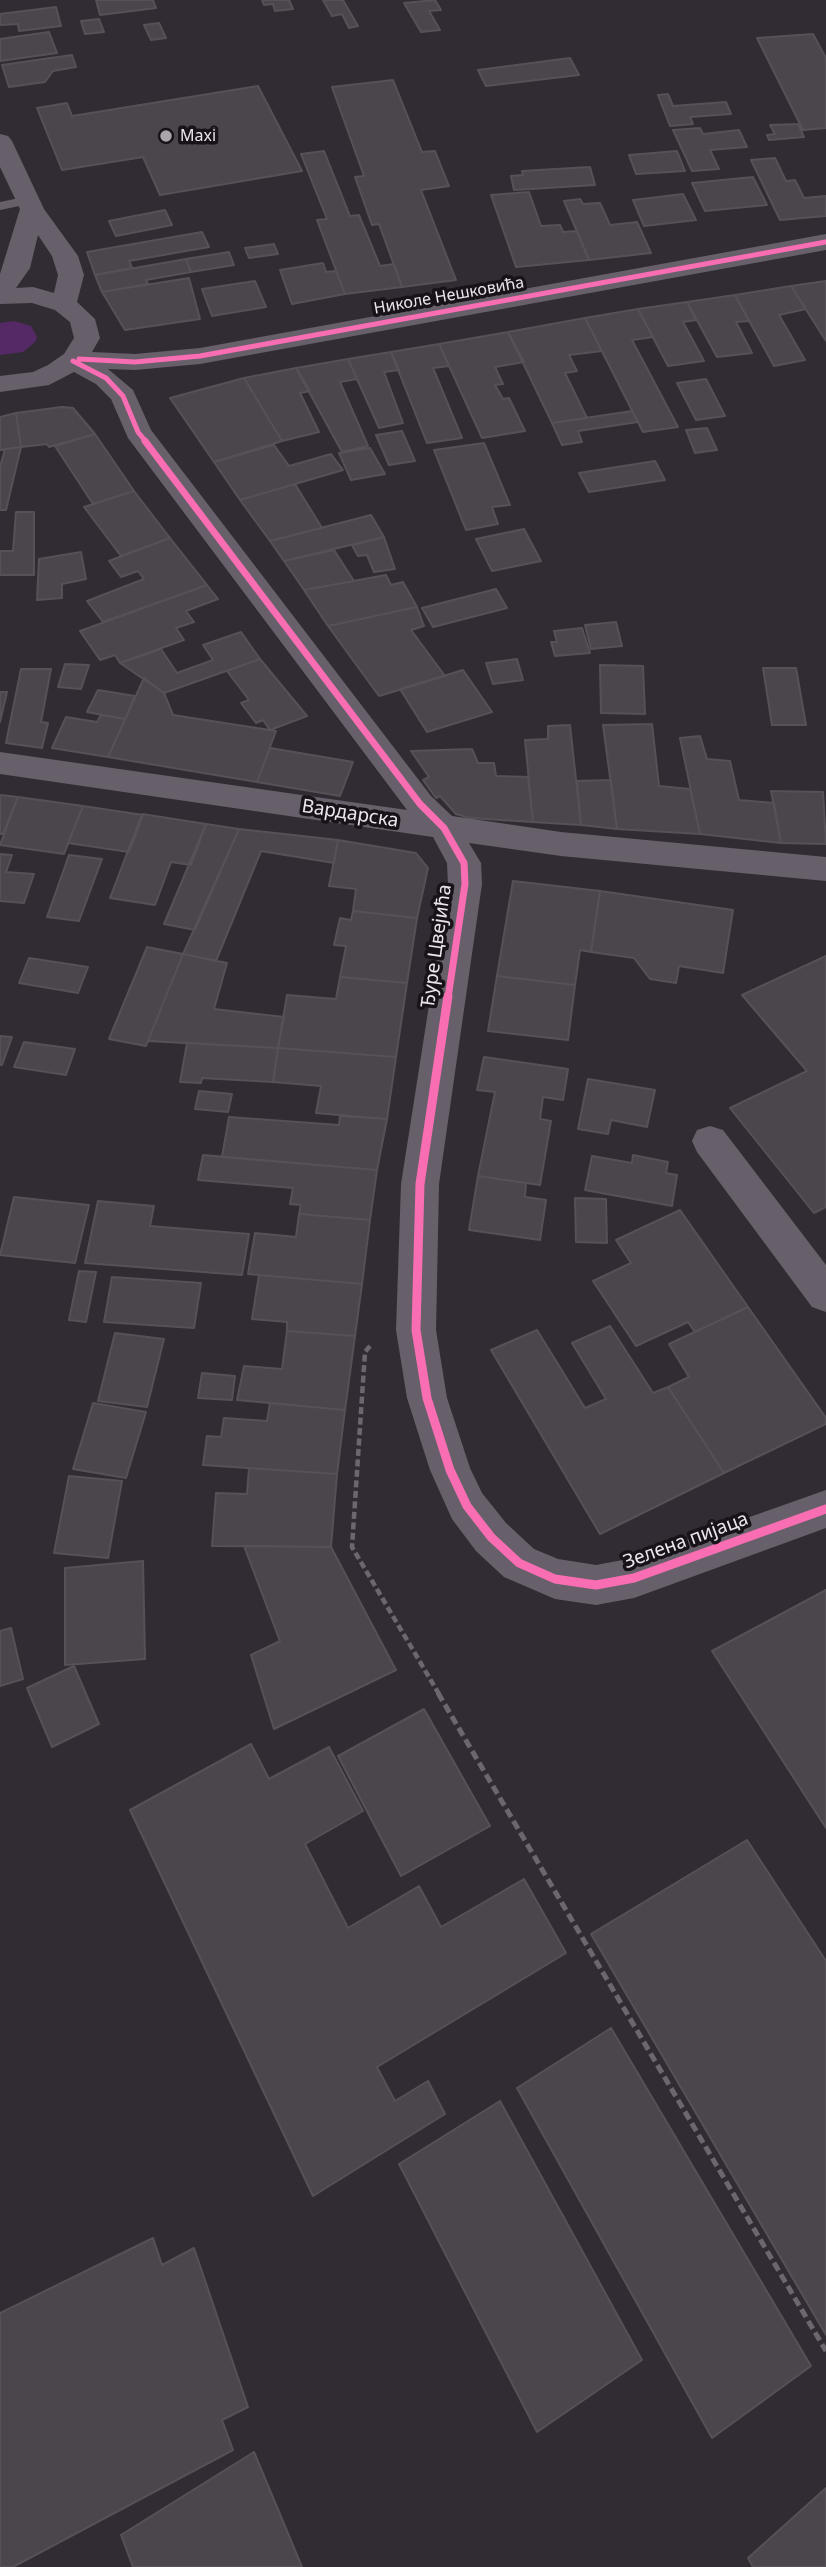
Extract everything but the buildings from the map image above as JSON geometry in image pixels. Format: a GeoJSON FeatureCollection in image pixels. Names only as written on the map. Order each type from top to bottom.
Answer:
{"type":"FeatureCollection","features":[{"type":"Feature","properties":{"kind":"street"},"geometry":{"type":"LineString","coordinates":[[0,141],[31,204],[65,256],[71,275],[64,304]]}},
{"type":"Feature","properties":{"kind":"street"},"geometry":{"type":"LineString","coordinates":[[0,294],[17,268],[31,204]]}},
{"type":"Feature","properties":{"kind":"street","name":"Николе Нешковића"},"geometry":{"type":"LineString","coordinates":[[74,360],[135,362],[200,356],[826,242]]}},
{"type":"Feature","properties":{"kind":"street"},"geometry":{"type":"LineString","coordinates":[[0,294],[33,295],[64,304],[75,310],[86,328],[83,349],[74,360],[39,379],[0,384]]}},
{"type":"Feature","properties":{"kind":"street","name":"Николе Нешковића"},"geometry":{"type":"LineString","coordinates":[[86,328],[141,349],[200,356]]}},
{"type":"Feature","properties":{"kind":"street","name":"Ђуре Цвејића"},"geometry":{"type":"LineString","coordinates":[[74,360],[106,378],[123,396],[134,422],[420,804],[444,828],[464,863],[465,884],[420,1184],[416,1330],[427,1398],[450,1470],[467,1506],[504,1551],[519,1563],[555,1579]]}},
{"type":"Feature","properties":{"kind":"street"},"geometry":{"type":"LineString","coordinates":[[134,422],[144,384],[168,360]]}},
{"type":"Feature","properties":{"kind":"street","name":"Ђуре Цвејића"},"geometry":{"type":"LineString","coordinates":[[39,379],[81,392],[134,422]]}},
{"type":"Feature","properties":{"kind":"street","name":"Вардарска"},"geometry":{"type":"LineString","coordinates":[[0,763],[561,844],[826,869]]}},
{"type":"Feature","properties":{"kind":"street"},"geometry":{"type":"LineString","coordinates":[[710,1141],[826,1295]]}},
{"type":"Feature","properties":{"kind":"street","name":"Зелена пијаца"},"geometry":{"type":"LineString","coordinates":[[555,1579],[596,1586],[614,1584],[826,1509]]}},
{"type":"Feature","properties":{"kind":"lane"},"geometry":{"type":"LineString","coordinates":[[0,206],[31,204]]}},
{"type":"Feature","properties":{"kind":"path"},"geometry":{"type":"LineString","coordinates":[[373,1342],[365,1352],[352,1547],[826,2351]]}},
{"type":"Feature","properties":{"kind":"shaded area"},"geometry":{"type":"Polygon","coordinates":[[[14,321],[31,326],[37,337],[35,342],[23,352],[0,355],[0,323],[14,321]]]}},
{"type":"Feature","properties":{"kind":"cycle path"},"geometry":{"type":"LineString","coordinates":[[79,359],[135,362],[200,356],[826,242]]}},
{"type":"Feature","properties":{"kind":"cycle path"},"geometry":{"type":"LineString","coordinates":[[73,361],[106,378],[123,396],[138,432],[420,804],[444,828],[464,863],[465,884],[420,1184],[416,1330],[427,1398],[450,1470],[467,1506],[491,1537],[519,1563],[555,1579],[596,1585],[634,1578],[826,1509]]}},
{"type":"Feature","properties":{"kind":"place","name":"Maxi"},"geometry":{"type":"Point","coordinates":[166,136]}}]}
